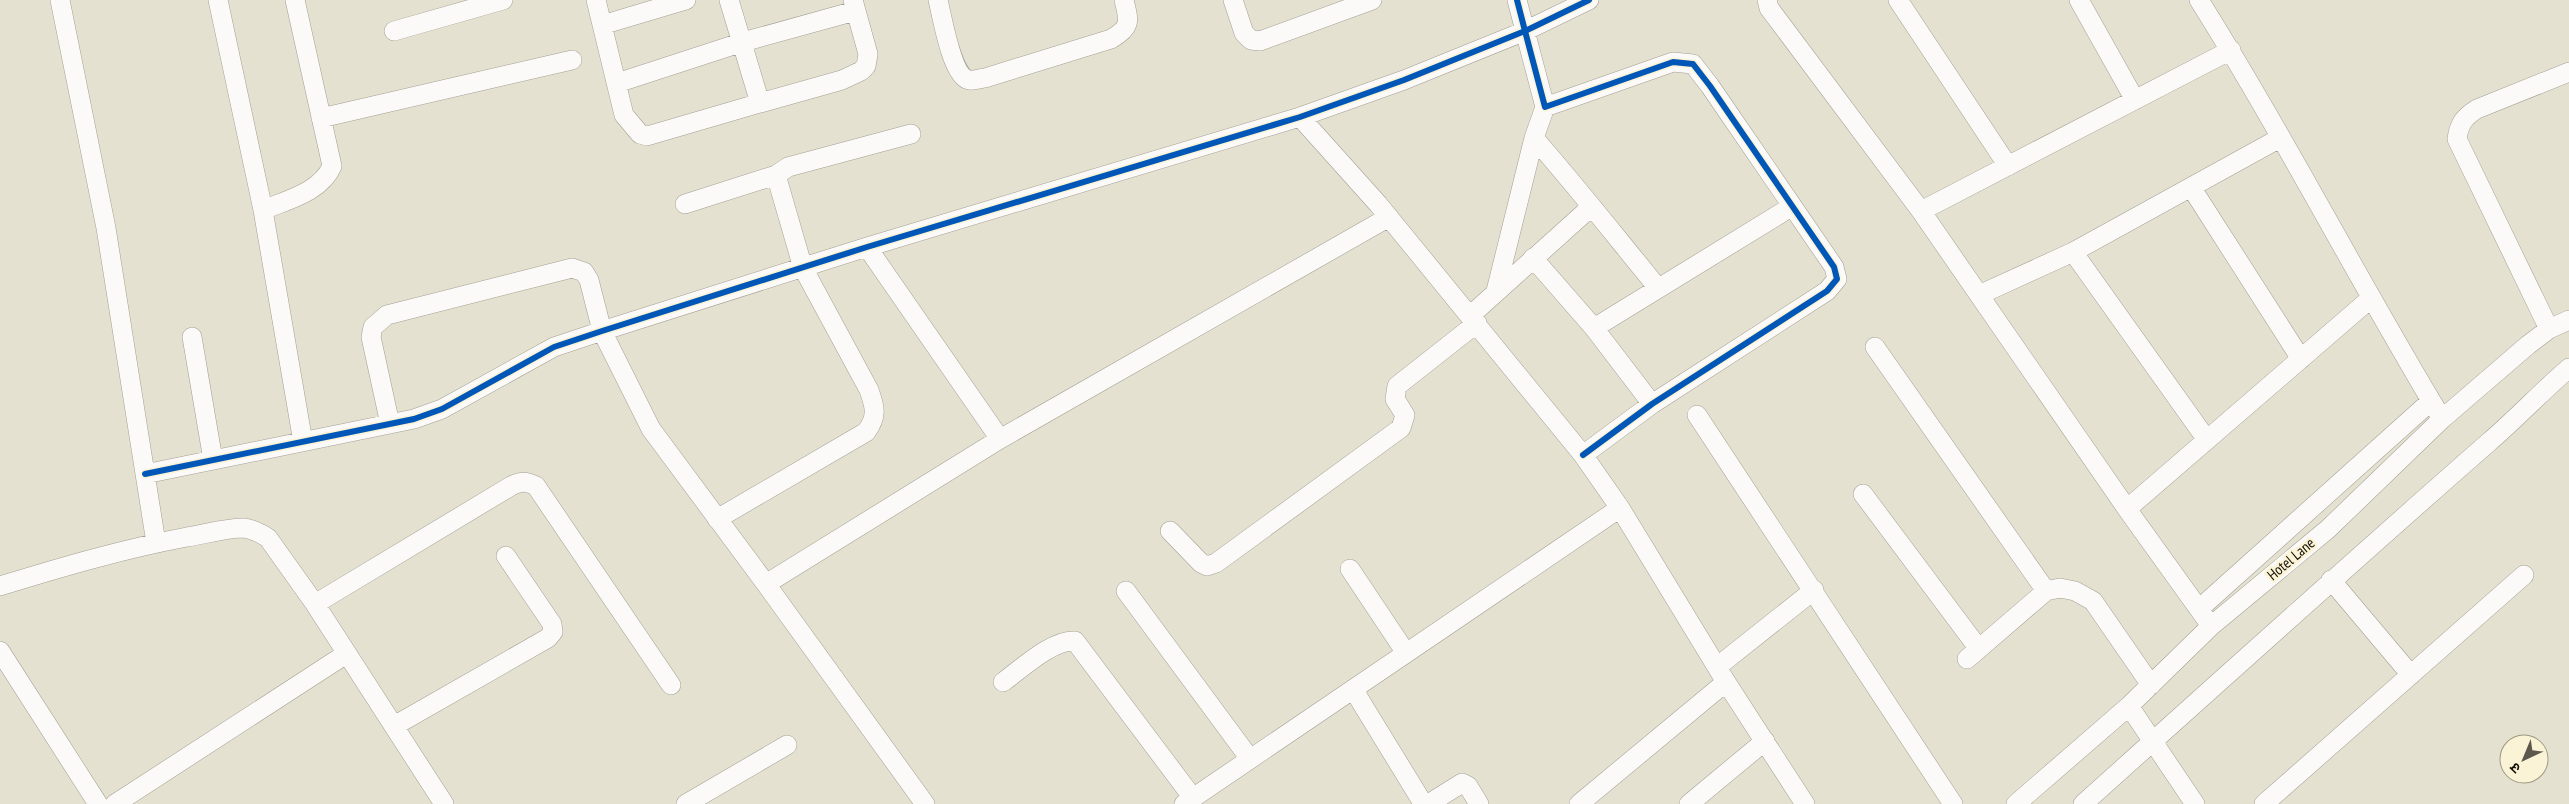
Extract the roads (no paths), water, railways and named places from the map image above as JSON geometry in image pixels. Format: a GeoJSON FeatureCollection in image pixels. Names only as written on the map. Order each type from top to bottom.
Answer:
{"type":"FeatureCollection","features":[{"type":"Feature","properties":{"kind":"street"},"geometry":{"type":"LineString","coordinates":[[60,0],[106,228],[156,543]]}},
{"type":"Feature","properties":{"kind":"street"},"geometry":{"type":"LineString","coordinates":[[218,0],[263,210],[303,442]]}},
{"type":"Feature","properties":{"kind":"street"},"geometry":{"type":"LineString","coordinates":[[263,210],[318,186],[328,177],[332,166],[296,0]]}},
{"type":"Feature","properties":{"kind":"street"},"geometry":{"type":"LineString","coordinates":[[394,31],[503,0]]}},
{"type":"Feature","properties":{"kind":"street"},"geometry":{"type":"LineString","coordinates":[[596,0],[624,115],[640,134],[647,136],[842,80],[861,71],[866,66],[868,54],[854,5],[617,83]]}},
{"type":"Feature","properties":{"kind":"street"},"geometry":{"type":"LineString","coordinates":[[602,25],[686,0]]}},
{"type":"Feature","properties":{"kind":"street"},"geometry":{"type":"LineString","coordinates":[[730,0],[760,104]]}},
{"type":"Feature","properties":{"kind":"street"},"geometry":{"type":"LineString","coordinates":[[938,0],[955,65],[960,75],[969,80],[985,78],[1111,39],[1124,31],[1129,20],[1124,0]]}},
{"type":"Feature","properties":{"kind":"street"},"geometry":{"type":"LineString","coordinates":[[1233,0],[1244,33],[1251,40],[1260,41],[1372,0]]}},
{"type":"Feature","properties":{"kind":"street"},"geometry":{"type":"LineString","coordinates":[[1496,291],[1534,138],[1545,107],[1517,0]]}},
{"type":"Feature","properties":{"kind":"street"},"geometry":{"type":"LineString","coordinates":[[146,474],[414,419],[442,409],[554,347],[867,247],[1300,117],[1404,80],[1525,31],[1588,0]]}},
{"type":"Feature","properties":{"kind":"street"},"geometry":{"type":"LineString","coordinates":[[1767,0],[1769,8],[1921,211],[2127,509],[2211,626]]}},
{"type":"Feature","properties":{"kind":"street"},"geometry":{"type":"LineString","coordinates":[[1898,0],[2008,166]]}},
{"type":"Feature","properties":{"kind":"street"},"geometry":{"type":"LineString","coordinates":[[2078,0],[2135,100]]}},
{"type":"Feature","properties":{"kind":"street"},"geometry":{"type":"LineString","coordinates":[[2199,0],[2230,50],[2370,299],[2442,419]]}},
{"type":"Feature","properties":{"kind":"street"},"geometry":{"type":"LineString","coordinates":[[1921,211],[2230,50]]}},
{"type":"Feature","properties":{"kind":"street"},"geometry":{"type":"LineString","coordinates":[[321,118],[572,60]]}},
{"type":"Feature","properties":{"kind":"street"},"geometry":{"type":"LineString","coordinates":[[1545,107],[1673,62],[1693,64],[1834,267],[1837,279],[1828,291],[1652,404],[1583,455]]}},
{"type":"Feature","properties":{"kind":"street"},"geometry":{"type":"LineString","coordinates":[[2549,329],[2456,139],[2459,126],[2466,116],[2477,109],[2569,72]]}},
{"type":"Feature","properties":{"kind":"street"},"geometry":{"type":"LineString","coordinates":[[1300,117],[1389,217],[1583,455],[1620,508],[1805,804]]}},
{"type":"Feature","properties":{"kind":"street"},"geometry":{"type":"LineString","coordinates":[[686,204],[776,175],[788,167],[911,134]]}},
{"type":"Feature","properties":{"kind":"street"},"geometry":{"type":"LineString","coordinates":[[1534,138],[1571,179],[1591,207],[1658,288]]}},
{"type":"Feature","properties":{"kind":"street"},"geometry":{"type":"LineString","coordinates":[[1979,294],[2073,252],[2280,138]]}},
{"type":"Feature","properties":{"kind":"street"},"geometry":{"type":"LineString","coordinates":[[718,518],[866,432],[874,422],[876,411],[869,390],[803,268],[776,175]]}},
{"type":"Feature","properties":{"kind":"street"},"geometry":{"type":"LineString","coordinates":[[2191,187],[2301,358]]}},
{"type":"Feature","properties":{"kind":"street"},"geometry":{"type":"LineString","coordinates":[[1594,328],[1791,206]]}},
{"type":"Feature","properties":{"kind":"street"},"geometry":{"type":"LineString","coordinates":[[1170,531],[1201,563],[1207,566],[1216,563],[1401,428],[1405,415],[1395,399],[1397,386],[1474,319],[1496,291],[1591,207]]}},
{"type":"Feature","properties":{"kind":"street"},"geometry":{"type":"LineString","coordinates":[[766,584],[1000,439],[1389,217]]}},
{"type":"Feature","properties":{"kind":"street"},"geometry":{"type":"LineString","coordinates":[[867,247],[1000,439]]}},
{"type":"Feature","properties":{"kind":"street"},"geometry":{"type":"LineString","coordinates":[[2073,252],[2207,440]]}},
{"type":"Feature","properties":{"kind":"street"},"geometry":{"type":"LineString","coordinates":[[1533,258],[1594,328],[1652,404]]}},
{"type":"Feature","properties":{"kind":"street"},"geometry":{"type":"LineString","coordinates":[[390,424],[371,337],[373,327],[387,314],[572,268],[580,269],[589,280],[602,331],[652,429],[925,804]]}},
{"type":"Feature","properties":{"kind":"street"},"geometry":{"type":"LineString","coordinates":[[2127,509],[2370,299]]}},
{"type":"Feature","properties":{"kind":"street","name":"Hotel Lane"},"geometry":{"type":"LineString","coordinates":[[2016,804],[2133,712],[2151,685],[2211,626],[2328,529],[2442,419],[2549,329],[2569,320]]}},
{"type":"Feature","properties":{"kind":"street"},"geometry":{"type":"LineString","coordinates":[[192,337],[213,460]]}},
{"type":"Feature","properties":{"kind":"street"},"geometry":{"type":"LineString","coordinates":[[1875,347],[2046,591]]}},
{"type":"Feature","properties":{"kind":"street"},"geometry":{"type":"LineString","coordinates":[[2083,804],[2151,738],[2496,436],[2536,396],[2569,368]]}},
{"type":"Feature","properties":{"kind":"street"},"geometry":{"type":"LineString","coordinates":[[2200,609],[2431,401]]}},
{"type":"Feature","properties":{"kind":"street"},"geometry":{"type":"LineString","coordinates":[[1697,415],[1814,590],[1953,804]]}},
{"type":"Feature","properties":{"kind":"street"},"geometry":{"type":"LineString","coordinates":[[315,604],[511,486],[520,481],[528,482],[536,486],[671,685]]}},
{"type":"Feature","properties":{"kind":"street"},"geometry":{"type":"LineString","coordinates":[[1863,494],[1973,654],[2046,591],[2060,588],[2075,590],[2093,601],[2151,685]]}},
{"type":"Feature","properties":{"kind":"street"},"geometry":{"type":"LineString","coordinates":[[1003,682],[1056,645],[1067,640],[1076,640],[1189,801],[1620,508]]}},
{"type":"Feature","properties":{"kind":"street"},"geometry":{"type":"LineString","coordinates":[[0,586],[102,555],[156,543],[231,529],[245,528],[258,532],[268,538],[315,604],[444,804]]}},
{"type":"Feature","properties":{"kind":"street"},"geometry":{"type":"LineString","coordinates":[[394,726],[548,638],[553,632],[552,624],[506,556]]}},
{"type":"Feature","properties":{"kind":"street"},"geometry":{"type":"LineString","coordinates":[[1350,569],[1406,653]]}},
{"type":"Feature","properties":{"kind":"street"},"geometry":{"type":"LineString","coordinates":[[2264,804],[2524,575]]}},
{"type":"Feature","properties":{"kind":"street"},"geometry":{"type":"LineString","coordinates":[[2331,580],[2411,675]]}},
{"type":"Feature","properties":{"kind":"street"},"geometry":{"type":"LineString","coordinates":[[1579,804],[1814,590]]}},
{"type":"Feature","properties":{"kind":"street"},"geometry":{"type":"LineString","coordinates":[[1126,591],[1250,759]]}},
{"type":"Feature","properties":{"kind":"street"},"geometry":{"type":"LineString","coordinates":[[0,651],[98,804]]}},
{"type":"Feature","properties":{"kind":"street"},"geometry":{"type":"LineString","coordinates":[[115,804],[346,654]]}},
{"type":"Feature","properties":{"kind":"street"},"geometry":{"type":"LineString","coordinates":[[1353,689],[1421,800],[1430,803],[1462,783],[1468,786],[1479,804]]}},
{"type":"Feature","properties":{"kind":"street"},"geometry":{"type":"LineString","coordinates":[[2133,712],[2195,804]]}},
{"type":"Feature","properties":{"kind":"street"},"geometry":{"type":"LineString","coordinates":[[1689,804],[1765,742]]}},
{"type":"Feature","properties":{"kind":"street"},"geometry":{"type":"LineString","coordinates":[[686,804],[787,745]]}}]}
